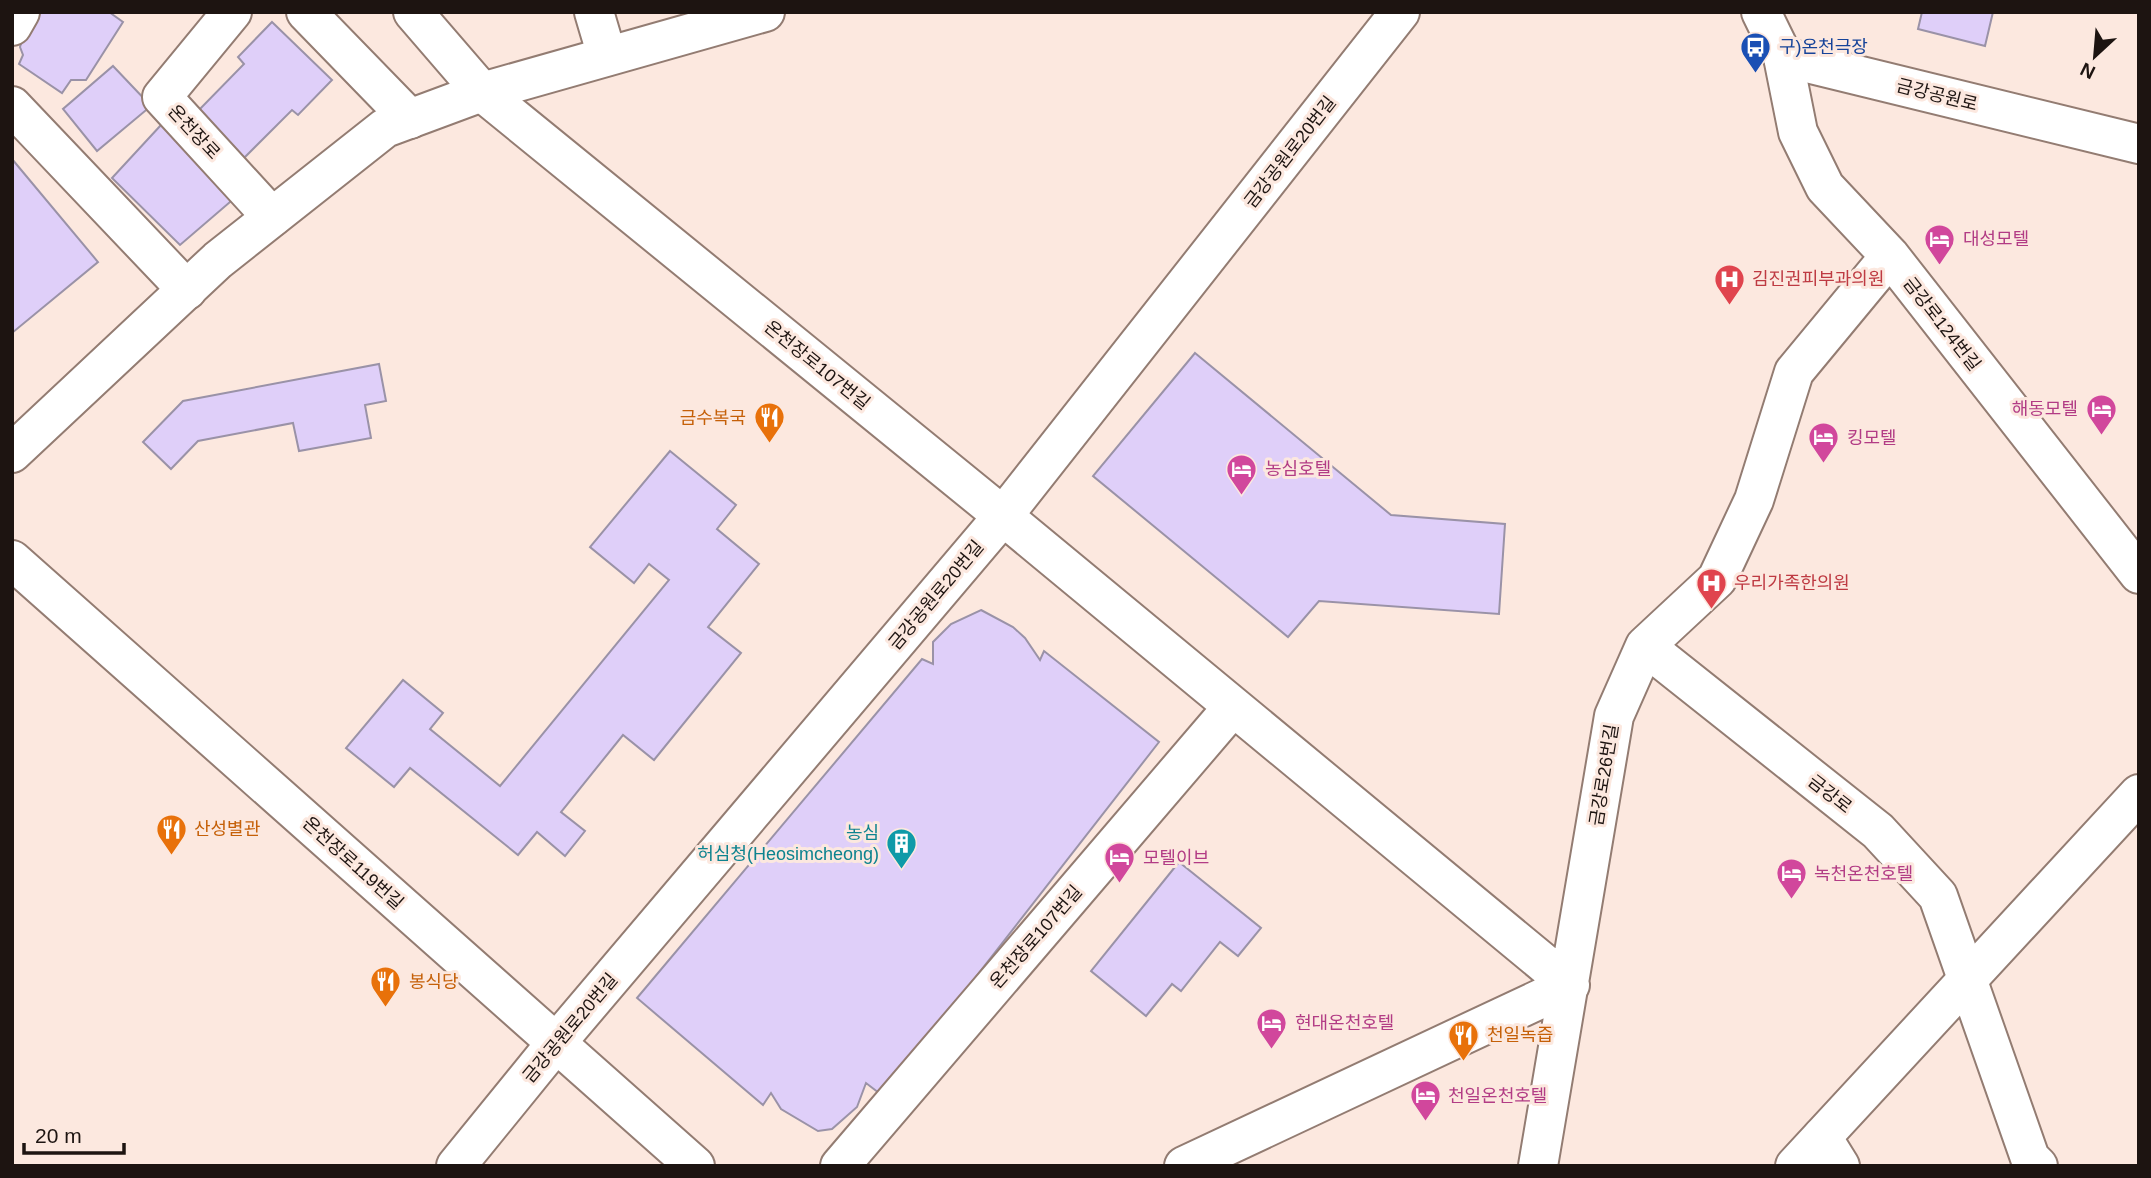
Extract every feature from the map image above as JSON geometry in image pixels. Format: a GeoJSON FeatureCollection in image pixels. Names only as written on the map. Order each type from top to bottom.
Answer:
{"type":"FeatureCollection","features":[{"type":"Feature","properties":{"kind":"street"},"geometry":{"type":"LineString","coordinates":[[12,26],[20,12]]}},
{"type":"Feature","properties":{"kind":"street","name":"온천장로"},"geometry":{"type":"LineString","coordinates":[[232,12],[162,97],[272,217]]}},
{"type":"Feature","properties":{"kind":"street"},"geometry":{"type":"LineString","coordinates":[[306,12],[410,119]]}},
{"type":"Feature","properties":{"kind":"street","name":"온천장로107번길"},"geometry":{"type":"LineString","coordinates":[[413,12],[482,92],[1003,516],[1570,985]]}},
{"type":"Feature","properties":{"kind":"street"},"geometry":{"type":"LineString","coordinates":[[594,12],[607,56]]}},
{"type":"Feature","properties":{"kind":"street"},"geometry":{"type":"LineString","coordinates":[[12,453],[218,260],[385,128],[482,92],[765,12]]}},
{"type":"Feature","properties":{"kind":"street","name":"금강공원로20번길"},"geometry":{"type":"LineString","coordinates":[[456,1166],[556,1043],[1003,516],[1400,12]]}},
{"type":"Feature","properties":{"kind":"street"},"geometry":{"type":"LineString","coordinates":[[1761,12],[1783,57]]}},
{"type":"Feature","properties":{"kind":"street","name":"금강공원로"},"geometry":{"type":"LineString","coordinates":[[1783,57],[2139,144]]}},
{"type":"Feature","properties":{"kind":"street","name":"금강로124번길"},"geometry":{"type":"LineString","coordinates":[[1783,57],[1798,132],[1825,187],[1890,256],[2139,575]]}},
{"type":"Feature","properties":{"kind":"street"},"geometry":{"type":"LineString","coordinates":[[12,106],[187,290]]}},
{"type":"Feature","properties":{"kind":"street","name":"금강로26번길"},"geometry":{"type":"LineString","coordinates":[[1538,1166],[1614,716],[1645,646],[1717,579],[1754,500],[1794,372],[1890,256]]}},
{"type":"Feature","properties":{"kind":"street","name":"온천장로119번길"},"geometry":{"type":"LineString","coordinates":[[12,559],[695,1166]]}},
{"type":"Feature","properties":{"kind":"street","name":"금강로"},"geometry":{"type":"LineString","coordinates":[[1645,646],[1878,831],[1938,896],[2030,1158],[2038,1166]]}},
{"type":"Feature","properties":{"kind":"street","name":"온천장로107번길"},"geometry":{"type":"LineString","coordinates":[[840,1166],[1232,708]]}},
{"type":"Feature","properties":{"kind":"street"},"geometry":{"type":"LineString","coordinates":[[1795,1166],[1831,1152],[1969,978],[2139,794]]}},
{"type":"Feature","properties":{"kind":"street"},"geometry":{"type":"LineString","coordinates":[[1184,1166],[1570,985]]}},
{"type":"Feature","properties":{"kind":"building"},"geometry":{"type":"Polygon","coordinates":[[[30,12],[109,12],[123,22],[86,80],[71,80],[62,93],[19,64],[23,55],[20,47],[30,12]]]}},
{"type":"Feature","properties":{"kind":"building"},"geometry":{"type":"Polygon","coordinates":[[[1922,12],[1993,12],[1985,46],[1918,29],[1922,12]]]}},
{"type":"Feature","properties":{"kind":"building"},"geometry":{"type":"Polygon","coordinates":[[[272,22],[332,80],[298,115],[292,110],[244,158],[197,112],[244,64],[238,57],[272,22]]]}},
{"type":"Feature","properties":{"kind":"building"},"geometry":{"type":"Polygon","coordinates":[[[113,66],[151,106],[97,151],[63,109],[113,66]]]}},
{"type":"Feature","properties":{"kind":"building"},"geometry":{"type":"Polygon","coordinates":[[[161,125],[237,196],[180,245],[112,178],[161,125]]]}},
{"type":"Feature","properties":{"kind":"building"},"geometry":{"type":"Polygon","coordinates":[[[12,159],[98,262],[12,333],[12,159]]]}},
{"type":"Feature","properties":{"kind":"building","name":"농심호텔"},"geometry":{"type":"Polygon","coordinates":[[[1195,353],[1391,515],[1505,524],[1499,614],[1319,601],[1288,637],[1093,476],[1195,353]]]}},
{"type":"Feature","properties":{"kind":"building"},"geometry":{"type":"Polygon","coordinates":[[[379,364],[386,401],[365,405],[371,438],[299,451],[293,423],[198,441],[171,469],[143,442],[183,401],[379,364]]]}},
{"type":"Feature","properties":{"kind":"building"},"geometry":{"type":"Polygon","coordinates":[[[670,451],[736,505],[717,529],[759,564],[708,627],[741,653],[654,760],[623,735],[561,812],[585,831],[565,856],[537,832],[518,855],[410,768],[394,787],[346,748],[403,680],[443,713],[430,729],[500,786],[669,580],[649,564],[634,583],[590,547],[670,451]]]}},
{"type":"Feature","properties":{"kind":"building","name":"농심 허심청(Heosimcheong)"},"geometry":{"type":"Polygon","coordinates":[[[981,610],[1013,627],[1025,638],[1040,660],[1044,651],[1159,742],[883,1096],[866,1083],[857,1107],[832,1129],[818,1131],[781,1109],[771,1093],[763,1105],[637,998],[922,659],[933,664],[933,642],[951,624],[981,610]]]}},
{"type":"Feature","properties":{"kind":"building"},"geometry":{"type":"Polygon","coordinates":[[[1179,862],[1261,928],[1238,956],[1220,942],[1181,991],[1172,984],[1146,1016],[1091,971],[1179,862]]]}},
{"type":"Feature","properties":{"kind":"place","name":"구)온천극장"},"geometry":{"type":"Point","coordinates":[1756,74]}},
{"type":"Feature","properties":{"kind":"place","name":"대성모텔"},"geometry":{"type":"Point","coordinates":[1940,266]}},
{"type":"Feature","properties":{"kind":"place","name":"김진권피부과의원"},"geometry":{"type":"Point","coordinates":[1729,306]}},
{"type":"Feature","properties":{"kind":"place","name":"해동모텔"},"geometry":{"type":"Point","coordinates":[2101,436]}},
{"type":"Feature","properties":{"kind":"place","name":"금수복국"},"geometry":{"type":"Point","coordinates":[769,445]}},
{"type":"Feature","properties":{"kind":"place","name":"킹모텔"},"geometry":{"type":"Point","coordinates":[1824,465]}},
{"type":"Feature","properties":{"kind":"place","name":"농심호텔"},"geometry":{"type":"Point","coordinates":[1242,496]}},
{"type":"Feature","properties":{"kind":"place","name":"우리가족한의원"},"geometry":{"type":"Point","coordinates":[1711,610]}},
{"type":"Feature","properties":{"kind":"place","name":"산성별관"},"geometry":{"type":"Point","coordinates":[171,856]}},
{"type":"Feature","properties":{"kind":"place","name":"농심 허심청(Heosimcheong)"},"geometry":{"type":"Point","coordinates":[902,870]}},
{"type":"Feature","properties":{"kind":"place","name":"모텔이브"},"geometry":{"type":"Point","coordinates":[1120,885]}},
{"type":"Feature","properties":{"kind":"place","name":"녹천온천호텔"},"geometry":{"type":"Point","coordinates":[1791,901]}},
{"type":"Feature","properties":{"kind":"place","name":"봉식당"},"geometry":{"type":"Point","coordinates":[386,1009]}},
{"type":"Feature","properties":{"kind":"place","name":"현대온천호텔"},"geometry":{"type":"Point","coordinates":[1272,1050]}},
{"type":"Feature","properties":{"kind":"place","name":"천일녹즙"},"geometry":{"type":"Point","coordinates":[1464,1062]}},
{"type":"Feature","properties":{"kind":"place","name":"천일온천호텔"},"geometry":{"type":"Point","coordinates":[1425,1123]}}]}
